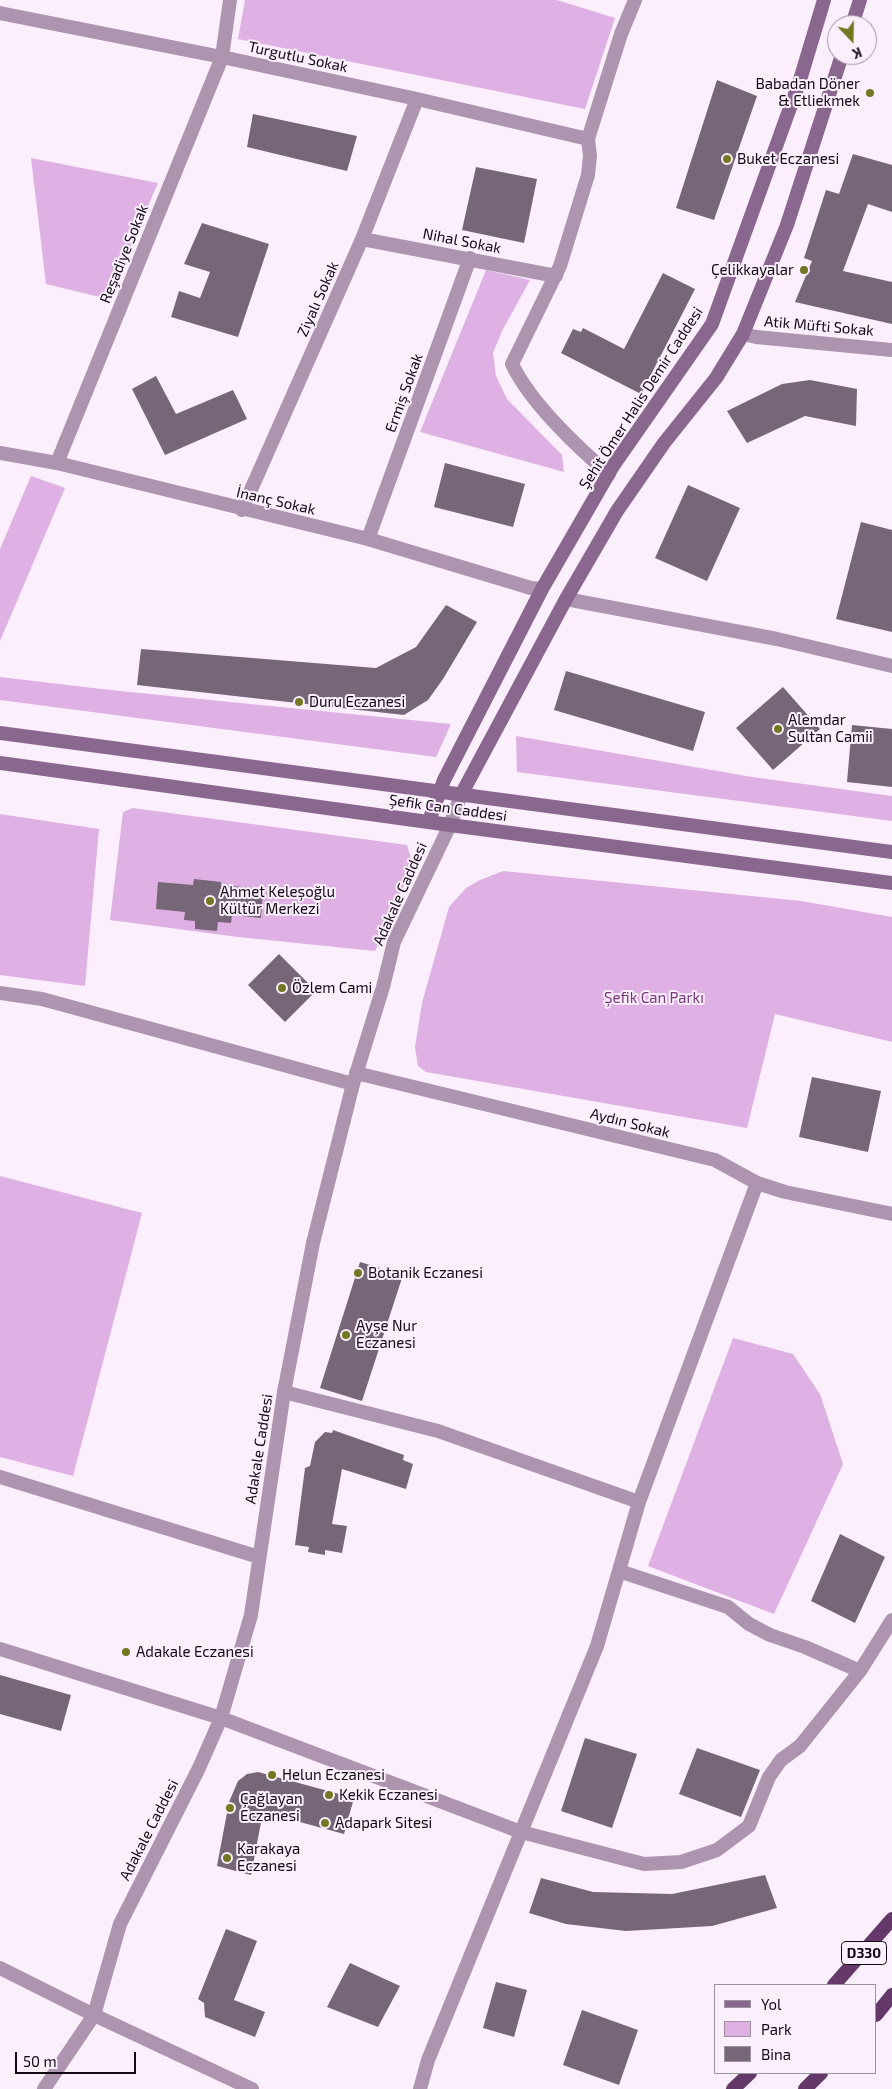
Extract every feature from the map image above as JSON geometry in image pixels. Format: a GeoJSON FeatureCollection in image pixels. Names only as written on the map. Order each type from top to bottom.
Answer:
{"type":"FeatureCollection","features":[{"type":"Feature","properties":{"kind":"highway","name":"D330"},"geometry":{"type":"LineString","coordinates":[[835,1984],[892,1919]]}},
{"type":"Feature","properties":{"kind":"highway"},"geometry":{"type":"LineString","coordinates":[[877,2014],[892,1995]]}},
{"type":"Feature","properties":{"kind":"highway"},"geometry":{"type":"LineString","coordinates":[[733,2089],[749,2074]]}},
{"type":"Feature","properties":{"kind":"highway"},"geometry":{"type":"LineString","coordinates":[[805,2089],[820,2074]]}},
{"type":"Feature","properties":{"kind":"main road","name":"Şehit Ömer Halis Demir Caddesi"},"geometry":{"type":"LineString","coordinates":[[429,821],[440,791],[542,589],[609,474],[712,324],[800,80],[824,0]]}},
{"type":"Feature","properties":{"kind":"main road"},"geometry":{"type":"LineString","coordinates":[[855,15],[860,0]]}},
{"type":"Feature","properties":{"kind":"main road"},"geometry":{"type":"LineString","coordinates":[[461,795],[566,598],[617,511],[664,443],[716,378],[743,334],[786,225],[839,65]]}},
{"type":"Feature","properties":{"kind":"main road","name":"Şefik Can Caddesi"},"geometry":{"type":"LineString","coordinates":[[0,733],[892,852]]}},
{"type":"Feature","properties":{"kind":"main road","name":"Şefik Can Caddesi"},"geometry":{"type":"LineString","coordinates":[[0,763],[892,883]]}},
{"type":"Feature","properties":{"kind":"street","name":"Reşadiye Sokak"},"geometry":{"type":"LineString","coordinates":[[57,463],[222,57],[230,0]]}},
{"type":"Feature","properties":{"kind":"street"},"geometry":{"type":"LineString","coordinates":[[609,474],[545,411],[521,382],[512,364],[556,276],[588,175],[590,156],[588,139],[621,34],[635,0]]}},
{"type":"Feature","properties":{"kind":"street","name":"Turgutlu Sokak"},"geometry":{"type":"LineString","coordinates":[[0,14],[222,57],[417,98],[588,139]]}},
{"type":"Feature","properties":{"kind":"street","name":"Ziyalı Sokak"},"geometry":{"type":"LineString","coordinates":[[242,510],[362,239],[417,98]]}},
{"type":"Feature","properties":{"kind":"street","name":"Nihal Sokak"},"geometry":{"type":"LineString","coordinates":[[362,239],[470,258],[556,276]]}},
{"type":"Feature","properties":{"kind":"street","name":"Ermiş Sokak"},"geometry":{"type":"LineString","coordinates":[[368,539],[470,258]]}},
{"type":"Feature","properties":{"kind":"street","name":"Atik Müfti Sokak"},"geometry":{"type":"LineString","coordinates":[[743,334],[892,350]]}},
{"type":"Feature","properties":{"kind":"street","name":"İnanç Sokak"},"geometry":{"type":"LineString","coordinates":[[0,453],[57,463],[242,510],[368,539],[531,588],[542,589]]}},
{"type":"Feature","properties":{"kind":"street"},"geometry":{"type":"LineString","coordinates":[[566,598],[777,639],[892,666]]}},
{"type":"Feature","properties":{"kind":"street","name":"Adakale Caddesi"},"geometry":{"type":"LineString","coordinates":[[44,2089],[94,2015],[120,1924],[200,1768],[221,1718],[251,1615],[284,1392],[314,1243],[354,1078],[383,987],[394,942],[450,825],[461,795]]}},
{"type":"Feature","properties":{"kind":"street","name":"Aydın Sokak"},"geometry":{"type":"LineString","coordinates":[[0,993],[42,999],[354,1078],[715,1160],[757,1183],[785,1192],[892,1214]]}},
{"type":"Feature","properties":{"kind":"street"},"geometry":{"type":"LineString","coordinates":[[420,2089],[428,2060],[596,1646],[639,1502],[757,1183]]}},
{"type":"Feature","properties":{"kind":"street"},"geometry":{"type":"LineString","coordinates":[[874,1210],[892,1225]]}},
{"type":"Feature","properties":{"kind":"street"},"geometry":{"type":"LineString","coordinates":[[284,1392],[438,1431],[639,1502]]}},
{"type":"Feature","properties":{"kind":"street"},"geometry":{"type":"LineString","coordinates":[[0,1477],[259,1557]]}},
{"type":"Feature","properties":{"kind":"street"},"geometry":{"type":"LineString","coordinates":[[619,1571],[728,1607],[749,1624],[770,1635],[805,1647],[860,1671]]}},
{"type":"Feature","properties":{"kind":"street"},"geometry":{"type":"LineString","coordinates":[[0,1649],[221,1718],[521,1832],[644,1864],[681,1862],[717,1850],[749,1826],[769,1777],[781,1760],[800,1746],[860,1671],[892,1620]]}},
{"type":"Feature","properties":{"kind":"street"},"geometry":{"type":"LineString","coordinates":[[0,1968],[94,2015],[252,2089]]}},
{"type":"Feature","properties":{"kind":"green space"},"geometry":{"type":"Polygon","coordinates":[[[245,0],[557,0],[615,18],[585,109],[238,39],[245,0]]]}},
{"type":"Feature","properties":{"kind":"green space"},"geometry":{"type":"Polygon","coordinates":[[[31,158],[158,183],[108,299],[46,284],[31,158]]]}},
{"type":"Feature","properties":{"kind":"green space"},"geometry":{"type":"Polygon","coordinates":[[[486,270],[530,280],[502,331],[493,353],[496,376],[507,399],[562,455],[564,472],[420,432],[486,270]]]}},
{"type":"Feature","properties":{"kind":"green space"},"geometry":{"type":"Polygon","coordinates":[[[31,476],[65,488],[0,641],[0,549],[31,476]]]}},
{"type":"Feature","properties":{"kind":"green space"},"geometry":{"type":"Polygon","coordinates":[[[0,677],[110,690],[451,724],[436,757],[0,700],[0,677]]]}},
{"type":"Feature","properties":{"kind":"green space"},"geometry":{"type":"Polygon","coordinates":[[[516,736],[752,777],[892,796],[892,821],[517,772],[516,736]]]}},
{"type":"Feature","properties":{"kind":"green space"},"geometry":{"type":"Polygon","coordinates":[[[133,808],[407,845],[413,865],[375,951],[238,937],[110,920],[123,812],[133,808]]]}},
{"type":"Feature","properties":{"kind":"green space"},"geometry":{"type":"Polygon","coordinates":[[[0,814],[99,829],[85,986],[0,975],[0,814]]]}},
{"type":"Feature","properties":{"kind":"green space","name":"Şefik Can Parkı"},"geometry":{"type":"Polygon","coordinates":[[[503,871],[801,901],[892,917],[892,1042],[775,1014],[747,1128],[426,1072],[418,1066],[415,1047],[422,1003],[449,907],[466,888],[503,871]]]}},
{"type":"Feature","properties":{"kind":"green space"},"geometry":{"type":"Polygon","coordinates":[[[0,1176],[142,1213],[73,1476],[0,1457],[0,1176]]]}},
{"type":"Feature","properties":{"kind":"green space"},"geometry":{"type":"Polygon","coordinates":[[[733,1338],[793,1354],[820,1394],[843,1464],[774,1614],[648,1566],[733,1338]]]}},
{"type":"Feature","properties":{"kind":"building"},"geometry":{"type":"Polygon","coordinates":[[[717,80],[757,96],[714,220],[676,208],[717,80]]]}},
{"type":"Feature","properties":{"kind":"building"},"geometry":{"type":"Polygon","coordinates":[[[253,114],[357,136],[347,171],[247,147],[253,114]]]}},
{"type":"Feature","properties":{"kind":"building"},"geometry":{"type":"Polygon","coordinates":[[[853,154],[892,165],[892,212],[868,204],[843,271],[892,282],[892,324],[795,302],[812,261],[804,258],[826,190],[839,194],[853,154]]]}},
{"type":"Feature","properties":{"kind":"building"},"geometry":{"type":"Polygon","coordinates":[[[476,167],[537,179],[524,243],[462,230],[476,167]]]}},
{"type":"Feature","properties":{"kind":"building"},"geometry":{"type":"Polygon","coordinates":[[[202,223],[269,244],[238,337],[171,317],[179,291],[200,298],[210,272],[184,264],[202,223]]]}},
{"type":"Feature","properties":{"kind":"building"},"geometry":{"type":"Polygon","coordinates":[[[663,273],[695,289],[641,394],[561,353],[573,329],[581,332],[583,328],[624,349],[663,273]]]}},
{"type":"Feature","properties":{"kind":"building"},"geometry":{"type":"Polygon","coordinates":[[[156,376],[176,414],[233,390],[247,419],[165,455],[132,389],[156,376]]]}},
{"type":"Feature","properties":{"kind":"building"},"geometry":{"type":"Polygon","coordinates":[[[810,380],[857,389],[856,426],[805,416],[747,443],[727,411],[782,384],[810,380]]]}},
{"type":"Feature","properties":{"kind":"building"},"geometry":{"type":"Polygon","coordinates":[[[445,463],[525,484],[513,527],[434,507],[445,463]]]}},
{"type":"Feature","properties":{"kind":"building"},"geometry":{"type":"Polygon","coordinates":[[[688,485],[740,508],[707,581],[655,558],[688,485]]]}},
{"type":"Feature","properties":{"kind":"building"},"geometry":{"type":"Polygon","coordinates":[[[861,522],[892,530],[892,632],[836,619],[861,522]]]}},
{"type":"Feature","properties":{"kind":"building"},"geometry":{"type":"Polygon","coordinates":[[[446,605],[477,622],[443,679],[428,700],[404,715],[137,685],[141,649],[376,668],[416,647],[446,605]]]}},
{"type":"Feature","properties":{"kind":"building"},"geometry":{"type":"Polygon","coordinates":[[[566,671],[705,712],[693,751],[554,710],[566,671]]]}},
{"type":"Feature","properties":{"kind":"building","name":"Alemdar Sultan Camii"},"geometry":{"type":"Polygon","coordinates":[[[783,687],[820,729],[773,770],[736,728],[783,687]]]}},
{"type":"Feature","properties":{"kind":"building"},"geometry":{"type":"Polygon","coordinates":[[[852,725],[892,729],[892,787],[847,782],[852,725]]]}},
{"type":"Feature","properties":{"kind":"building"},"geometry":{"type":"Polygon","coordinates":[[[194,879],[221,882],[221,885],[263,889],[261,918],[232,915],[231,923],[218,922],[217,931],[195,929],[195,921],[184,920],[185,912],[156,909],[158,882],[193,885],[194,879]]]}},
{"type":"Feature","properties":{"kind":"building","name":"Özlem Cami"},"geometry":{"type":"Polygon","coordinates":[[[279,954],[316,991],[285,1022],[248,985],[279,954]]]}},
{"type":"Feature","properties":{"kind":"building"},"geometry":{"type":"Polygon","coordinates":[[[812,1077],[881,1091],[868,1152],[799,1137],[812,1077]]]}},
{"type":"Feature","properties":{"kind":"building"},"geometry":{"type":"Polygon","coordinates":[[[360,1262],[403,1275],[362,1401],[320,1388],[360,1262]]]}},
{"type":"Feature","properties":{"kind":"building"},"geometry":{"type":"Polygon","coordinates":[[[333,1430],[404,1455],[403,1460],[413,1464],[406,1489],[342,1469],[332,1524],[347,1526],[342,1553],[325,1550],[325,1555],[308,1552],[309,1547],[295,1545],[305,1468],[310,1466],[315,1442],[325,1432],[332,1433],[333,1430]]]}},
{"type":"Feature","properties":{"kind":"building"},"geometry":{"type":"Polygon","coordinates":[[[840,1534],[885,1557],[855,1623],[811,1601],[840,1534]]]}},
{"type":"Feature","properties":{"kind":"building"},"geometry":{"type":"Polygon","coordinates":[[[0,1675],[71,1695],[61,1731],[0,1714],[0,1675]]]}},
{"type":"Feature","properties":{"kind":"building"},"geometry":{"type":"Polygon","coordinates":[[[585,1738],[637,1754],[612,1828],[561,1811],[585,1738]]]}},
{"type":"Feature","properties":{"kind":"building"},"geometry":{"type":"Polygon","coordinates":[[[697,1748],[760,1770],[741,1817],[679,1794],[697,1748]]]}},
{"type":"Feature","properties":{"kind":"building","name":"Adapark Sitesi"},"geometry":{"type":"Polygon","coordinates":[[[258,1772],[354,1798],[344,1834],[263,1812],[251,1875],[217,1866],[229,1802],[238,1781],[247,1774],[258,1772]]]}},
{"type":"Feature","properties":{"kind":"building"},"geometry":{"type":"Polygon","coordinates":[[[765,1875],[777,1908],[712,1926],[626,1931],[566,1924],[529,1913],[541,1878],[593,1892],[672,1894],[765,1875]]]}},
{"type":"Feature","properties":{"kind":"building"},"geometry":{"type":"Polygon","coordinates":[[[226,1929],[257,1941],[234,2000],[265,2012],[255,2037],[205,2017],[204,2003],[198,1999],[226,1929]]]}},
{"type":"Feature","properties":{"kind":"building"},"geometry":{"type":"Polygon","coordinates":[[[350,1963],[400,1986],[378,2027],[327,2007],[350,1963]]]}},
{"type":"Feature","properties":{"kind":"building"},"geometry":{"type":"Polygon","coordinates":[[[496,1982],[527,1990],[514,2037],[483,2028],[496,1982]]]}},
{"type":"Feature","properties":{"kind":"building"},"geometry":{"type":"Polygon","coordinates":[[[582,2010],[638,2030],[619,2085],[563,2065],[582,2010]]]}},
{"type":"Feature","properties":{"kind":"place","name":"Babadan Döner & Etliekmek"},"geometry":{"type":"Point","coordinates":[870,93]}},
{"type":"Feature","properties":{"kind":"place","name":"Buket Eczanesi"},"geometry":{"type":"Point","coordinates":[727,159]}},
{"type":"Feature","properties":{"kind":"place","name":"Çelikkayalar"},"geometry":{"type":"Point","coordinates":[804,270]}},
{"type":"Feature","properties":{"kind":"place","name":"Duru Eczanesi"},"geometry":{"type":"Point","coordinates":[299,702]}},
{"type":"Feature","properties":{"kind":"place","name":"Alemdar Sultan Camii"},"geometry":{"type":"Point","coordinates":[778,729]}},
{"type":"Feature","properties":{"kind":"place","name":"Ahmet Keleşoğlu Kültür Merkezi"},"geometry":{"type":"Point","coordinates":[210,901]}},
{"type":"Feature","properties":{"kind":"place","name":"Özlem Cami"},"geometry":{"type":"Point","coordinates":[282,988]}},
{"type":"Feature","properties":{"kind":"place","name":"Botanik Eczanesi"},"geometry":{"type":"Point","coordinates":[358,1273]}},
{"type":"Feature","properties":{"kind":"place","name":"Ayşe Nur Eczanesi"},"geometry":{"type":"Point","coordinates":[346,1335]}},
{"type":"Feature","properties":{"kind":"place","name":"Adakale Eczanesi"},"geometry":{"type":"Point","coordinates":[126,1652]}},
{"type":"Feature","properties":{"kind":"place","name":"Helun Eczanesi"},"geometry":{"type":"Point","coordinates":[272,1775]}},
{"type":"Feature","properties":{"kind":"place","name":"Kekik Eczanesi"},"geometry":{"type":"Point","coordinates":[329,1795]}},
{"type":"Feature","properties":{"kind":"place","name":"Çağlayan Eczanesi"},"geometry":{"type":"Point","coordinates":[230,1808]}},
{"type":"Feature","properties":{"kind":"place","name":"Adapark Sitesi"},"geometry":{"type":"Point","coordinates":[325,1823]}},
{"type":"Feature","properties":{"kind":"place","name":"Karakaya Eczanesi"},"geometry":{"type":"Point","coordinates":[227,1858]}}]}
